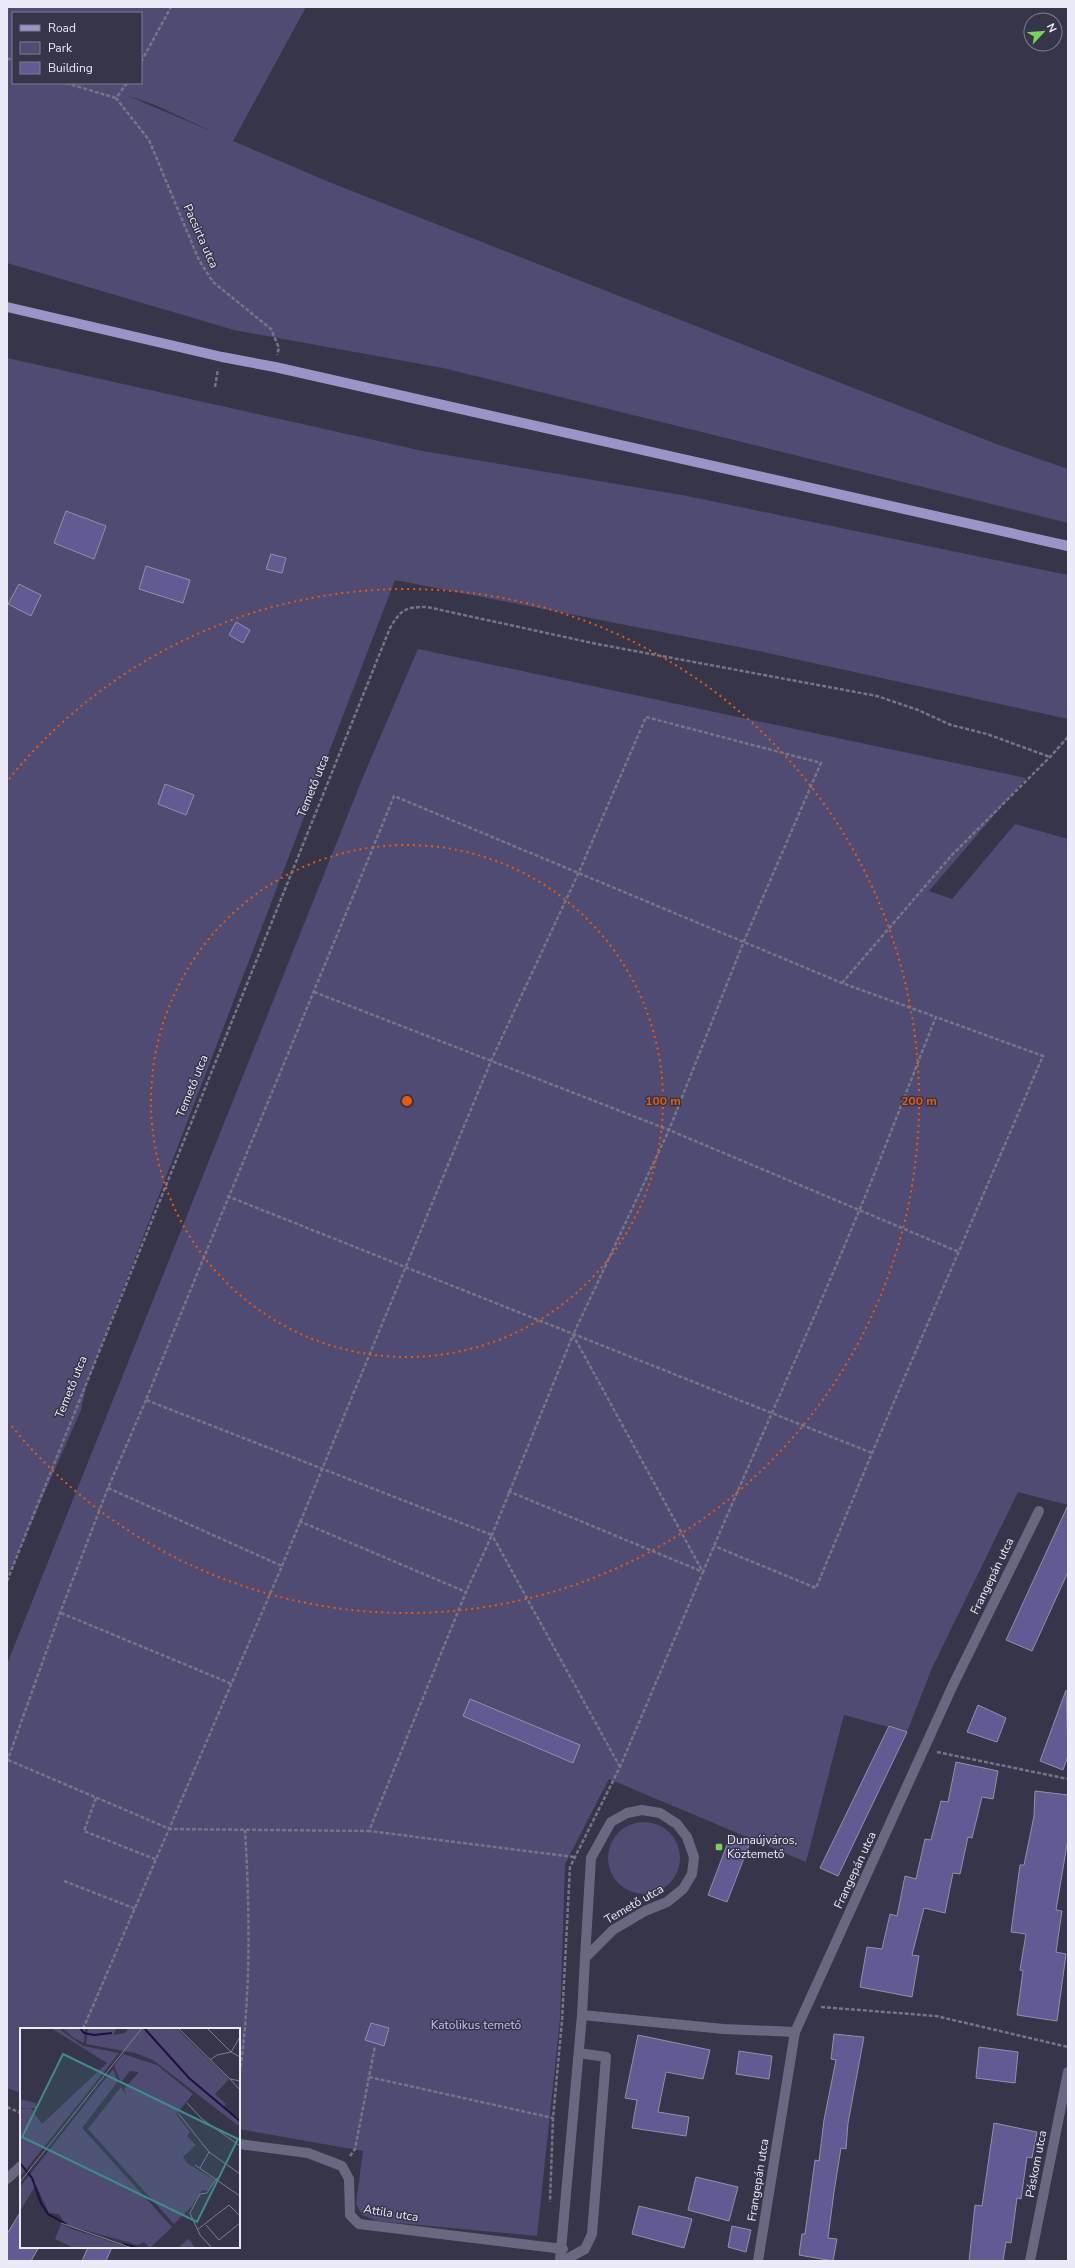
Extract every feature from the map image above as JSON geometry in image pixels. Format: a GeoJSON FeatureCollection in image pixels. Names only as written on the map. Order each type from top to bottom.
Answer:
{"type":"FeatureCollection","features":[{"type":"Feature","properties":{"kind":"main road"},"geometry":{"type":"LineString","coordinates":[[7,307],[222,357],[274,367],[1068,546]]}},
{"type":"Feature","properties":{"kind":"street","name":"Frangepán utca"},"geometry":{"type":"LineString","coordinates":[[758,2261],[795,2032],[953,1685],[1040,1510]]}},
{"type":"Feature","properties":{"kind":"street","name":"Temető utca"},"geometry":{"type":"LineString","coordinates":[[561,2261],[582,2015],[590,1858],[602,1834],[611,1822],[627,1814],[642,1810],[660,1813],[677,1824],[687,1837],[694,1857],[692,1874],[683,1889],[667,1902],[645,1911],[613,1930],[585,1958]]}},
{"type":"Feature","properties":{"kind":"street"},"geometry":{"type":"LineString","coordinates":[[582,2015],[724,2029],[795,2032]]}},
{"type":"Feature","properties":{"kind":"street"},"geometry":{"type":"LineString","coordinates":[[561,2261],[584,2249],[592,2234],[606,2057],[579,2053]]}},
{"type":"Feature","properties":{"kind":"street","name":"Páskom utca"},"geometry":{"type":"LineString","coordinates":[[1030,2261],[1068,2072]]}},
{"type":"Feature","properties":{"kind":"street"},"geometry":{"type":"LineString","coordinates":[[240,2144],[308,2153],[342,2166]]}},
{"type":"Feature","properties":{"kind":"street","name":"Attila utca"},"geometry":{"type":"LineString","coordinates":[[342,2166],[349,2179],[350,2215],[359,2224],[563,2249]]}},
{"type":"Feature","properties":{"kind":"street"},"geometry":{"type":"LineString","coordinates":[[7,2179],[20,2167]]}},
{"type":"Feature","properties":{"kind":"path"},"geometry":{"type":"LineString","coordinates":[[142,60],[170,7]]}},
{"type":"Feature","properties":{"kind":"path"},"geometry":{"type":"LineString","coordinates":[[69,84],[116,98],[126,84]]}},
{"type":"Feature","properties":{"kind":"path","name":"Pacsirta utca"},"geometry":{"type":"LineString","coordinates":[[116,98],[149,140],[200,260],[213,282],[271,328],[278,348],[274,367]]}},
{"type":"Feature","properties":{"kind":"path"},"geometry":{"type":"LineString","coordinates":[[215,387],[222,357]]}},
{"type":"Feature","properties":{"kind":"path","name":"Temető utca"},"geometry":{"type":"LineString","coordinates":[[7,1582],[390,628],[397,615],[409,607],[427,607],[597,644],[877,696],[918,710],[951,725],[987,734],[1050,758]]}},
{"type":"Feature","properties":{"kind":"path"},"geometry":{"type":"LineString","coordinates":[[83,2028],[170,1830],[282,1566],[299,1521],[491,1061],[579,872],[646,717],[821,763],[744,941],[669,1130],[573,1335],[508,1491],[492,1535],[466,1592],[370,1831]]}},
{"type":"Feature","properties":{"kind":"path"},"geometry":{"type":"LineString","coordinates":[[842,983],[951,856],[1050,758],[1068,737]]}},
{"type":"Feature","properties":{"kind":"path"},"geometry":{"type":"LineString","coordinates":[[574,1857],[370,1831],[170,1830],[8,1761],[60,1613],[108,1488],[146,1400],[227,1196],[314,992],[394,796],[842,983],[1043,1056],[872,1453],[816,1588],[714,1546]]}},
{"type":"Feature","properties":{"kind":"path"},"geometry":{"type":"LineString","coordinates":[[314,992],[669,1130],[959,1252]]}},
{"type":"Feature","properties":{"kind":"path"},"geometry":{"type":"LineString","coordinates":[[550,2209],[553,2118],[562,2021],[570,1867],[620,1766],[702,1572],[773,1413],[860,1210],[936,1017]]}},
{"type":"Feature","properties":{"kind":"path"},"geometry":{"type":"LineString","coordinates":[[227,1196],[872,1453]]}},
{"type":"Feature","properties":{"kind":"path"},"geometry":{"type":"LineString","coordinates":[[573,1335],[702,1572]]}},
{"type":"Feature","properties":{"kind":"path"},"geometry":{"type":"LineString","coordinates":[[146,1400],[492,1535],[620,1766]]}},
{"type":"Feature","properties":{"kind":"path"},"geometry":{"type":"LineString","coordinates":[[108,1488],[282,1566]]}},
{"type":"Feature","properties":{"kind":"path"},"geometry":{"type":"LineString","coordinates":[[508,1491],[702,1572]]}},
{"type":"Feature","properties":{"kind":"path"},"geometry":{"type":"LineString","coordinates":[[299,1521],[466,1592]]}},
{"type":"Feature","properties":{"kind":"path"},"geometry":{"type":"LineString","coordinates":[[60,1613],[232,1684]]}},
{"type":"Feature","properties":{"kind":"path"},"geometry":{"type":"LineString","coordinates":[[924,1749],[1068,1779]]}},
{"type":"Feature","properties":{"kind":"path"},"geometry":{"type":"LineString","coordinates":[[96,1798],[84,1831],[157,1860]]}},
{"type":"Feature","properties":{"kind":"path"},"geometry":{"type":"LineString","coordinates":[[240,2072],[245,2040],[249,1970],[250,1906],[245,1830]]}},
{"type":"Feature","properties":{"kind":"path"},"geometry":{"type":"LineString","coordinates":[[64,1881],[136,1909]]}},
{"type":"Feature","properties":{"kind":"path"},"geometry":{"type":"LineString","coordinates":[[806,2006],[936,2016],[1068,2047]]}},
{"type":"Feature","properties":{"kind":"path"},"geometry":{"type":"LineString","coordinates":[[342,2166],[355,2149],[375,2046]]}},
{"type":"Feature","properties":{"kind":"path"},"geometry":{"type":"LineString","coordinates":[[369,2077],[553,2118]]}},
{"type":"Feature","properties":{"kind":"path"},"geometry":{"type":"LineString","coordinates":[[7,2107],[20,2113]]}},
{"type":"Feature","properties":{"kind":"green space"},"geometry":{"type":"Polygon","coordinates":[[[7,7],[306,7],[233,141],[334,184],[999,445],[1068,469],[1068,523],[443,368],[234,330],[7,263],[7,7]],[[126,95],[209,130],[155,105],[126,95]]]}},
{"type":"Feature","properties":{"kind":"green space"},"geometry":{"type":"Polygon","coordinates":[[[7,358],[423,451],[687,496],[1068,575],[1068,719],[759,651],[395,580],[87,1383],[81,1410],[7,1578],[7,358]]]}},
{"type":"Feature","properties":{"kind":"green space","name":"Katolikus temető"},"geometry":{"type":"Polygon","coordinates":[[[418,649],[1026,778],[929,891],[952,899],[1015,824],[1068,839],[1068,1505],[1018,1492],[932,1668],[907,1732],[844,1715],[806,1862],[609,1779],[565,1864],[560,2019],[537,2236],[378,2221],[362,2215],[356,2204],[363,2151],[240,2129],[240,2028],[20,2028],[20,2093],[7,2088],[7,1664],[363,777],[418,649]]]}},
{"type":"Feature","properties":{"kind":"green space"},"geometry":{"type":"Polygon","coordinates":[[[637,1822],[651,1822],[658,1824],[670,1832],[678,1844],[680,1858],[678,1872],[670,1884],[658,1892],[651,1894],[637,1894],[630,1892],[618,1884],[610,1872],[608,1865],[608,1851],[610,1844],[618,1832],[630,1824],[637,1822]]]}},
{"type":"Feature","properties":{"kind":"building"},"geometry":{"type":"Polygon","coordinates":[[[66,511],[106,526],[94,559],[54,543],[66,511]]]}},
{"type":"Feature","properties":{"kind":"building"},"geometry":{"type":"Polygon","coordinates":[[[271,554],[286,558],[282,573],[266,569],[271,554]]]}},
{"type":"Feature","properties":{"kind":"building"},"geometry":{"type":"Polygon","coordinates":[[[146,566],[190,580],[183,603],[139,589],[146,566]]]}},
{"type":"Feature","properties":{"kind":"building"},"geometry":{"type":"Polygon","coordinates":[[[19,584],[41,595],[31,616],[8,604],[19,584]]]}},
{"type":"Feature","properties":{"kind":"building"},"geometry":{"type":"Polygon","coordinates":[[[236,622],[250,630],[243,643],[229,635],[236,622]]]}},
{"type":"Feature","properties":{"kind":"building"},"geometry":{"type":"Polygon","coordinates":[[[165,784],[194,795],[186,815],[158,804],[165,784]]]}},
{"type":"Feature","properties":{"kind":"building"},"geometry":{"type":"Polygon","coordinates":[[[1068,1505],[1068,1572],[1032,1651],[1006,1640],[1068,1505]]]}},
{"type":"Feature","properties":{"kind":"building"},"geometry":{"type":"Polygon","coordinates":[[[1066,1690],[1068,1756],[1063,1770],[1040,1761],[1066,1690]]]}},
{"type":"Feature","properties":{"kind":"building"},"geometry":{"type":"Polygon","coordinates":[[[470,1699],[580,1745],[573,1763],[463,1716],[470,1699]]]}},
{"type":"Feature","properties":{"kind":"building"},"geometry":{"type":"Polygon","coordinates":[[[978,1705],[1006,1718],[997,1742],[967,1732],[978,1705]]]}},
{"type":"Feature","properties":{"kind":"building"},"geometry":{"type":"Polygon","coordinates":[[[889,1726],[907,1732],[838,1876],[820,1868],[889,1726]]]}},
{"type":"Feature","properties":{"kind":"building"},"geometry":{"type":"Polygon","coordinates":[[[956,1762],[998,1771],[993,1799],[982,1797],[972,1838],[968,1837],[960,1874],[953,1873],[945,1913],[924,1908],[912,1955],[919,1956],[912,1997],[860,1987],[867,1947],[882,1949],[890,1914],[897,1916],[905,1876],[916,1879],[925,1839],[931,1840],[941,1801],[948,1802],[956,1762]]]}},
{"type":"Feature","properties":{"kind":"building"},"geometry":{"type":"Polygon","coordinates":[[[1035,1791],[1068,1795],[1068,1839],[1056,1910],[1062,1911],[1056,1952],[1066,1954],[1057,2021],[1017,2015],[1023,1971],[1020,1970],[1026,1934],[1011,1932],[1020,1865],[1024,1865],[1034,1816],[1035,1791]]]}},
{"type":"Feature","properties":{"kind":"building"},"geometry":{"type":"Polygon","coordinates":[[[730,1837],[749,1845],[727,1902],[708,1895],[730,1837]]]}},
{"type":"Feature","properties":{"kind":"building"},"geometry":{"type":"Polygon","coordinates":[[[371,2023],[389,2028],[384,2046],[365,2040],[371,2023]]]}},
{"type":"Feature","properties":{"kind":"building"},"geometry":{"type":"Polygon","coordinates":[[[834,2034],[864,2037],[848,2123],[846,2149],[841,2148],[834,2192],[828,2238],[837,2239],[833,2261],[799,2255],[802,2234],[805,2234],[815,2160],[819,2161],[824,2120],[836,2060],[831,2059],[834,2034]]]}},
{"type":"Feature","properties":{"kind":"building"},"geometry":{"type":"Polygon","coordinates":[[[638,2035],[710,2050],[703,2079],[666,2072],[658,2112],[689,2117],[686,2136],[632,2128],[637,2100],[625,2098],[638,2035]]]}},
{"type":"Feature","properties":{"kind":"building"},"geometry":{"type":"Polygon","coordinates":[[[979,2047],[1018,2052],[1015,2083],[976,2078],[979,2047]]]}},
{"type":"Feature","properties":{"kind":"building"},"geometry":{"type":"Polygon","coordinates":[[[739,2051],[772,2056],[769,2079],[736,2074],[739,2051]]]}},
{"type":"Feature","properties":{"kind":"building"},"geometry":{"type":"Polygon","coordinates":[[[994,2123],[1037,2132],[1032,2158],[1027,2157],[1021,2199],[1017,2198],[1011,2243],[1006,2242],[1003,2261],[969,2261],[975,2205],[982,2206],[994,2123]]]}},
{"type":"Feature","properties":{"kind":"building"},"geometry":{"type":"Polygon","coordinates":[[[696,2177],[738,2187],[729,2221],[688,2210],[696,2177]]]}},
{"type":"Feature","properties":{"kind":"building"},"geometry":{"type":"Polygon","coordinates":[[[639,2206],[692,2219],[684,2248],[632,2234],[639,2206]]]}},
{"type":"Feature","properties":{"kind":"building"},"geometry":{"type":"Polygon","coordinates":[[[20,2213],[20,2248],[38,2248],[31,2261],[7,2261],[7,2234],[20,2213]]]}},
{"type":"Feature","properties":{"kind":"building"},"geometry":{"type":"Polygon","coordinates":[[[732,2226],[751,2230],[746,2252],[728,2247],[732,2226]]]}},
{"type":"Feature","properties":{"kind":"building"},"geometry":{"type":"Polygon","coordinates":[[[88,2248],[112,2248],[106,2261],[82,2261],[88,2248]]]}},
{"type":"Feature","properties":{"kind":"place","name":"Dunaújváros, Köztemető"},"geometry":{"type":"Point","coordinates":[719,1847]}}]}
